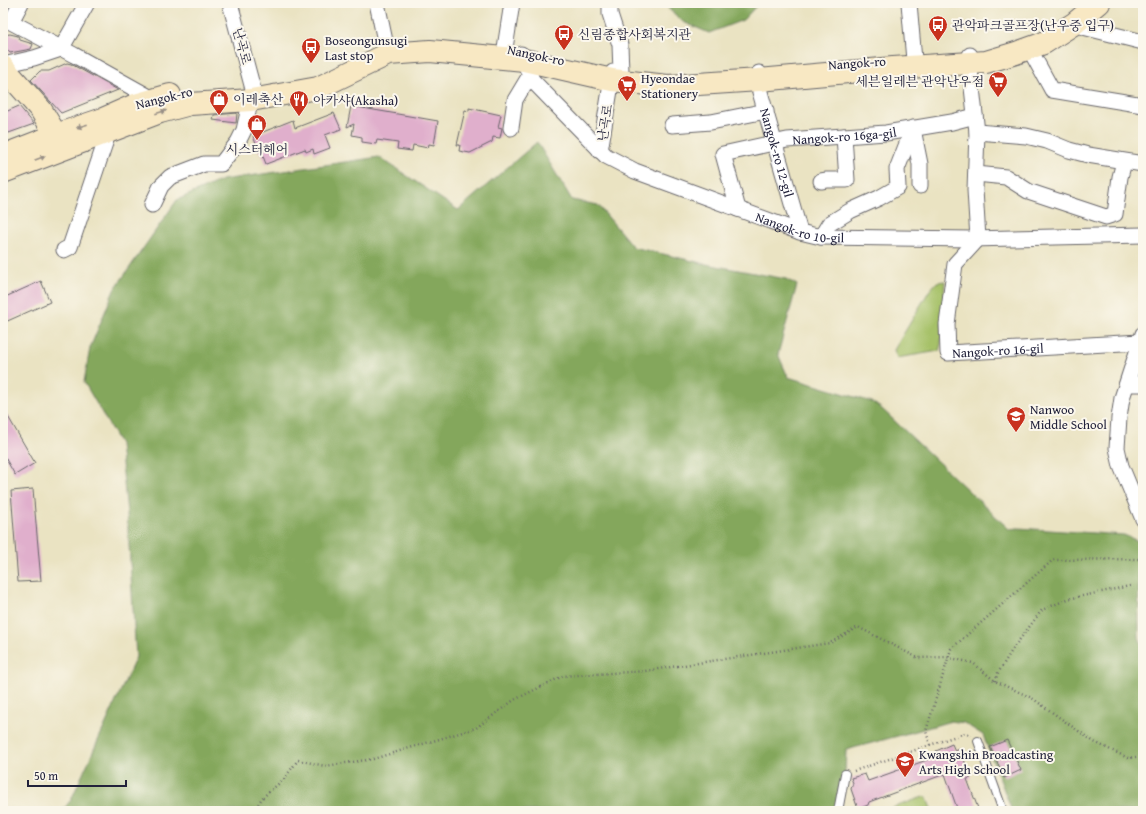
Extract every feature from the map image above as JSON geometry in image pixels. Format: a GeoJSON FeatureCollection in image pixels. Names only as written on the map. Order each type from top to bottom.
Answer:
{"type":"FeatureCollection","features":[{"type":"Feature","properties":{"kind":"main road","name":"Nangok-ro"},"geometry":{"type":"LineString","coordinates":[[3,156],[56,135],[104,126],[190,104],[252,95],[318,88],[388,54],[430,52],[520,59],[599,70],[615,74],[666,77],[759,76],[893,68],[970,59],[1049,23],[1099,3]]}},
{"type":"Feature","properties":{"kind":"main road","name":"Nangok-ro"},"geometry":{"type":"LineString","coordinates":[[759,76],[848,62],[970,59],[986,62],[1044,43],[1075,13]]}},
{"type":"Feature","properties":{"kind":"main road","name":"Nangok-ro"},"geometry":{"type":"LineString","coordinates":[[3,172],[104,126],[135,104],[185,90],[252,95],[316,76],[385,40],[428,38],[520,59]]}},
{"type":"Feature","properties":{"kind":"main road"},"geometry":{"type":"LineString","coordinates":[[3,66],[41,110],[56,135]]}},
{"type":"Feature","properties":{"kind":"street"},"geometry":{"type":"LineString","coordinates":[[21,3],[11,22],[153,100]]}},
{"type":"Feature","properties":{"kind":"street"},"geometry":{"type":"LineString","coordinates":[[3,66],[61,49],[87,3]]}},
{"type":"Feature","properties":{"kind":"street","name":"난곡로"},"geometry":{"type":"LineString","coordinates":[[230,3],[252,95]]}},
{"type":"Feature","properties":{"kind":"street"},"geometry":{"type":"LineString","coordinates":[[377,3],[385,40]]}},
{"type":"Feature","properties":{"kind":"street"},"geometry":{"type":"LineString","coordinates":[[511,128],[520,59],[512,3]]}},
{"type":"Feature","properties":{"kind":"street","name":"난곡로"},"geometry":{"type":"LineString","coordinates":[[600,150],[620,45],[610,14],[610,3]]}},
{"type":"Feature","properties":{"kind":"street"},"geometry":{"type":"LineString","coordinates":[[909,3],[914,60]]}},
{"type":"Feature","properties":{"kind":"street"},"geometry":{"type":"LineString","coordinates":[[1075,13],[1083,27],[1143,42]]}},
{"type":"Feature","properties":{"kind":"street"},"geometry":{"type":"LineString","coordinates":[[1029,48],[1052,90],[1143,105]]}},
{"type":"Feature","properties":{"kind":"street","name":"Nangok-ro 10-gil"},"geometry":{"type":"LineString","coordinates":[[520,59],[532,80],[606,156],[635,171],[800,232],[821,237],[978,239],[1143,235]]}},
{"type":"Feature","properties":{"kind":"street"},"geometry":{"type":"LineString","coordinates":[[970,59],[977,132],[975,190],[978,239]]}},
{"type":"Feature","properties":{"kind":"street","name":"Nangok-ro 12-gil"},"geometry":{"type":"LineString","coordinates":[[759,76],[760,92],[800,232]]}},
{"type":"Feature","properties":{"kind":"street"},"geometry":{"type":"LineString","coordinates":[[152,205],[161,186],[170,177],[204,164],[221,164],[238,142],[244,130],[252,95]]}},
{"type":"Feature","properties":{"kind":"street"},"geometry":{"type":"LineString","coordinates":[[672,125],[712,122],[766,111]]}},
{"type":"Feature","properties":{"kind":"street","name":"Nangok-ro 16ga-gil"},"geometry":{"type":"LineString","coordinates":[[738,209],[723,154],[800,138],[886,133],[952,122],[975,116]]}},
{"type":"Feature","properties":{"kind":"street"},"geometry":{"type":"LineString","coordinates":[[64,250],[70,247],[106,140],[104,126]]}},
{"type":"Feature","properties":{"kind":"street"},"geometry":{"type":"LineString","coordinates":[[913,128],[920,164],[920,186]]}},
{"type":"Feature","properties":{"kind":"street","name":"Nangok-ro 16ga-gil"},"geometry":{"type":"LineString","coordinates":[[821,237],[829,224],[850,211],[880,198],[898,187],[897,169],[913,128]]}},
{"type":"Feature","properties":{"kind":"street"},"geometry":{"type":"LineString","coordinates":[[977,132],[1026,136],[1047,141],[1069,150],[1088,155],[1143,164]]}},
{"type":"Feature","properties":{"kind":"street"},"geometry":{"type":"LineString","coordinates":[[821,181],[847,180],[844,136]]}},
{"type":"Feature","properties":{"kind":"street"},"geometry":{"type":"LineString","coordinates":[[976,174],[1006,177],[1028,191],[1106,217],[1115,214],[1120,177],[1124,162]]}},
{"type":"Feature","properties":{"kind":"street"},"geometry":{"type":"LineString","coordinates":[[1103,237],[1106,217]]}},
{"type":"Feature","properties":{"kind":"street","name":"Nangok-ro 16-gil"},"geometry":{"type":"LineString","coordinates":[[978,239],[955,264],[947,324],[948,353],[1142,337]]}},
{"type":"Feature","properties":{"kind":"street"},"geometry":{"type":"LineString","coordinates":[[1142,337],[1122,398],[1117,448],[1121,466],[1143,519]]}},
{"type":"Feature","properties":{"kind":"street"},"geometry":{"type":"LineString","coordinates":[[1127,384],[1143,384]]}},
{"type":"Feature","properties":{"kind":"lane"},"geometry":{"type":"LineString","coordinates":[[978,741],[1003,811]]}},
{"type":"Feature","properties":{"kind":"lane"},"geometry":{"type":"LineString","coordinates":[[838,811],[846,774]]}},
{"type":"Feature","properties":{"kind":"path"},"geometry":{"type":"LineString","coordinates":[[930,745],[926,731],[951,649],[1052,560],[1143,559]]}},
{"type":"Feature","properties":{"kind":"path"},"geometry":{"type":"LineString","coordinates":[[995,681],[1014,646],[1042,610],[1068,599],[1130,586]]}},
{"type":"Feature","properties":{"kind":"path"},"geometry":{"type":"LineString","coordinates":[[254,811],[262,798],[284,779],[298,760],[325,766],[373,759],[476,728],[514,700],[563,676],[645,671],[830,643],[858,627],[918,658],[948,658],[973,663],[995,681],[1032,698],[1094,742],[1128,758],[1143,756]]}},
{"type":"Feature","properties":{"kind":"path"},"geometry":{"type":"LineString","coordinates":[[846,774],[965,732],[978,741]]}},
{"type":"Feature","properties":{"kind":"green space"},"geometry":{"type":"Polygon","coordinates":[[[663,3],[759,3],[743,20],[709,33],[683,22],[663,3]]]}},
{"type":"Feature","properties":{"kind":"green space"},"geometry":{"type":"Polygon","coordinates":[[[537,142],[572,200],[598,205],[633,247],[706,264],[786,279],[797,285],[778,354],[788,377],[872,402],[882,409],[1009,529],[1018,528],[1124,535],[1138,541],[1139,637],[1143,648],[1143,811],[1012,811],[983,735],[964,723],[951,721],[846,750],[845,774],[838,811],[62,811],[71,800],[136,657],[127,513],[120,444],[84,382],[90,348],[114,290],[177,200],[222,180],[379,157],[458,210],[537,142]]]}},
{"type":"Feature","properties":{"kind":"green space"},"geometry":{"type":"Polygon","coordinates":[[[945,281],[941,344],[939,351],[897,358],[894,350],[929,291],[937,282],[945,281]]]}},
{"type":"Feature","properties":{"kind":"green space"},"geometry":{"type":"Polygon","coordinates":[[[926,796],[932,811],[889,811],[889,809],[926,796]]]}},
{"type":"Feature","properties":{"kind":"building"},"geometry":{"type":"Polygon","coordinates":[[[10,34],[18,36],[20,40],[33,44],[31,49],[10,53],[3,45],[3,35],[10,34]]]}},
{"type":"Feature","properties":{"kind":"building"},"geometry":{"type":"Polygon","coordinates":[[[67,63],[118,90],[61,113],[31,80],[40,71],[49,71],[67,63]]]}},
{"type":"Feature","properties":{"kind":"building"},"geometry":{"type":"Polygon","coordinates":[[[19,106],[34,124],[3,135],[3,113],[19,106]]]}},
{"type":"Feature","properties":{"kind":"building"},"geometry":{"type":"Polygon","coordinates":[[[351,106],[438,121],[434,145],[429,144],[428,148],[413,145],[412,151],[397,149],[398,143],[377,140],[376,144],[362,142],[362,137],[352,135],[354,124],[347,127],[351,106]]]}},
{"type":"Feature","properties":{"kind":"building"},"geometry":{"type":"Polygon","coordinates":[[[469,108],[501,115],[498,127],[502,128],[500,138],[493,137],[492,142],[470,153],[459,151],[460,145],[457,145],[465,110],[469,111],[469,108]]]}},
{"type":"Feature","properties":{"kind":"building"},"geometry":{"type":"Polygon","coordinates":[[[237,113],[236,123],[213,120],[214,115],[237,113]]]}},
{"type":"Feature","properties":{"kind":"building"},"geometry":{"type":"Polygon","coordinates":[[[334,113],[341,129],[325,135],[330,148],[314,154],[313,149],[306,152],[305,149],[266,164],[261,151],[259,152],[253,136],[293,120],[295,128],[334,113]]]}},
{"type":"Feature","properties":{"kind":"building"},"geometry":{"type":"Polygon","coordinates":[[[41,281],[50,302],[3,323],[3,298],[41,281]]]}},
{"type":"Feature","properties":{"kind":"building"},"geometry":{"type":"Polygon","coordinates":[[[3,408],[35,463],[15,475],[3,454],[3,408]]]}},
{"type":"Feature","properties":{"kind":"building"},"geometry":{"type":"Polygon","coordinates":[[[33,489],[41,581],[18,582],[11,491],[33,489]]]}},
{"type":"Feature","properties":{"kind":"building"},"geometry":{"type":"Polygon","coordinates":[[[1007,740],[1021,770],[1004,778],[990,747],[1007,740]]]}},
{"type":"Feature","properties":{"kind":"building","name":"Kwangshin Broadcasting Arts High School"},"geometry":{"type":"Polygon","coordinates":[[[952,744],[955,751],[960,749],[971,778],[967,779],[979,811],[958,811],[945,774],[869,802],[868,805],[858,809],[851,789],[853,783],[851,778],[865,774],[868,781],[938,756],[936,751],[952,744]]]}},
{"type":"Feature","properties":{"kind":"place","name":"관악파크골프장(난우중 입구)"},"geometry":{"type":"Point","coordinates":[938,42]}},
{"type":"Feature","properties":{"kind":"place","name":"신림종합사회복지관"},"geometry":{"type":"Point","coordinates":[564,51]}},
{"type":"Feature","properties":{"kind":"place","name":"Boseongunsugi Last stop"},"geometry":{"type":"Point","coordinates":[311,64]}},
{"type":"Feature","properties":{"kind":"place","name":"세븐일레븐 관악난우점"},"geometry":{"type":"Point","coordinates":[998,98]}},
{"type":"Feature","properties":{"kind":"place","name":"Hyeondae Stationery"},"geometry":{"type":"Point","coordinates":[627,102]}},
{"type":"Feature","properties":{"kind":"place","name":"이레축산"},"geometry":{"type":"Point","coordinates":[219,116]}},
{"type":"Feature","properties":{"kind":"place","name":"아카샤(Akasha)"},"geometry":{"type":"Point","coordinates":[299,117]}},
{"type":"Feature","properties":{"kind":"place","name":"시스터헤어"},"geometry":{"type":"Point","coordinates":[257,141]}},
{"type":"Feature","properties":{"kind":"place","name":"Nanwoo Middle School"},"geometry":{"type":"Point","coordinates":[1016,433]}},
{"type":"Feature","properties":{"kind":"place","name":"Kwangshin Broadcasting Arts High School"},"geometry":{"type":"Point","coordinates":[905,778]}}]}
